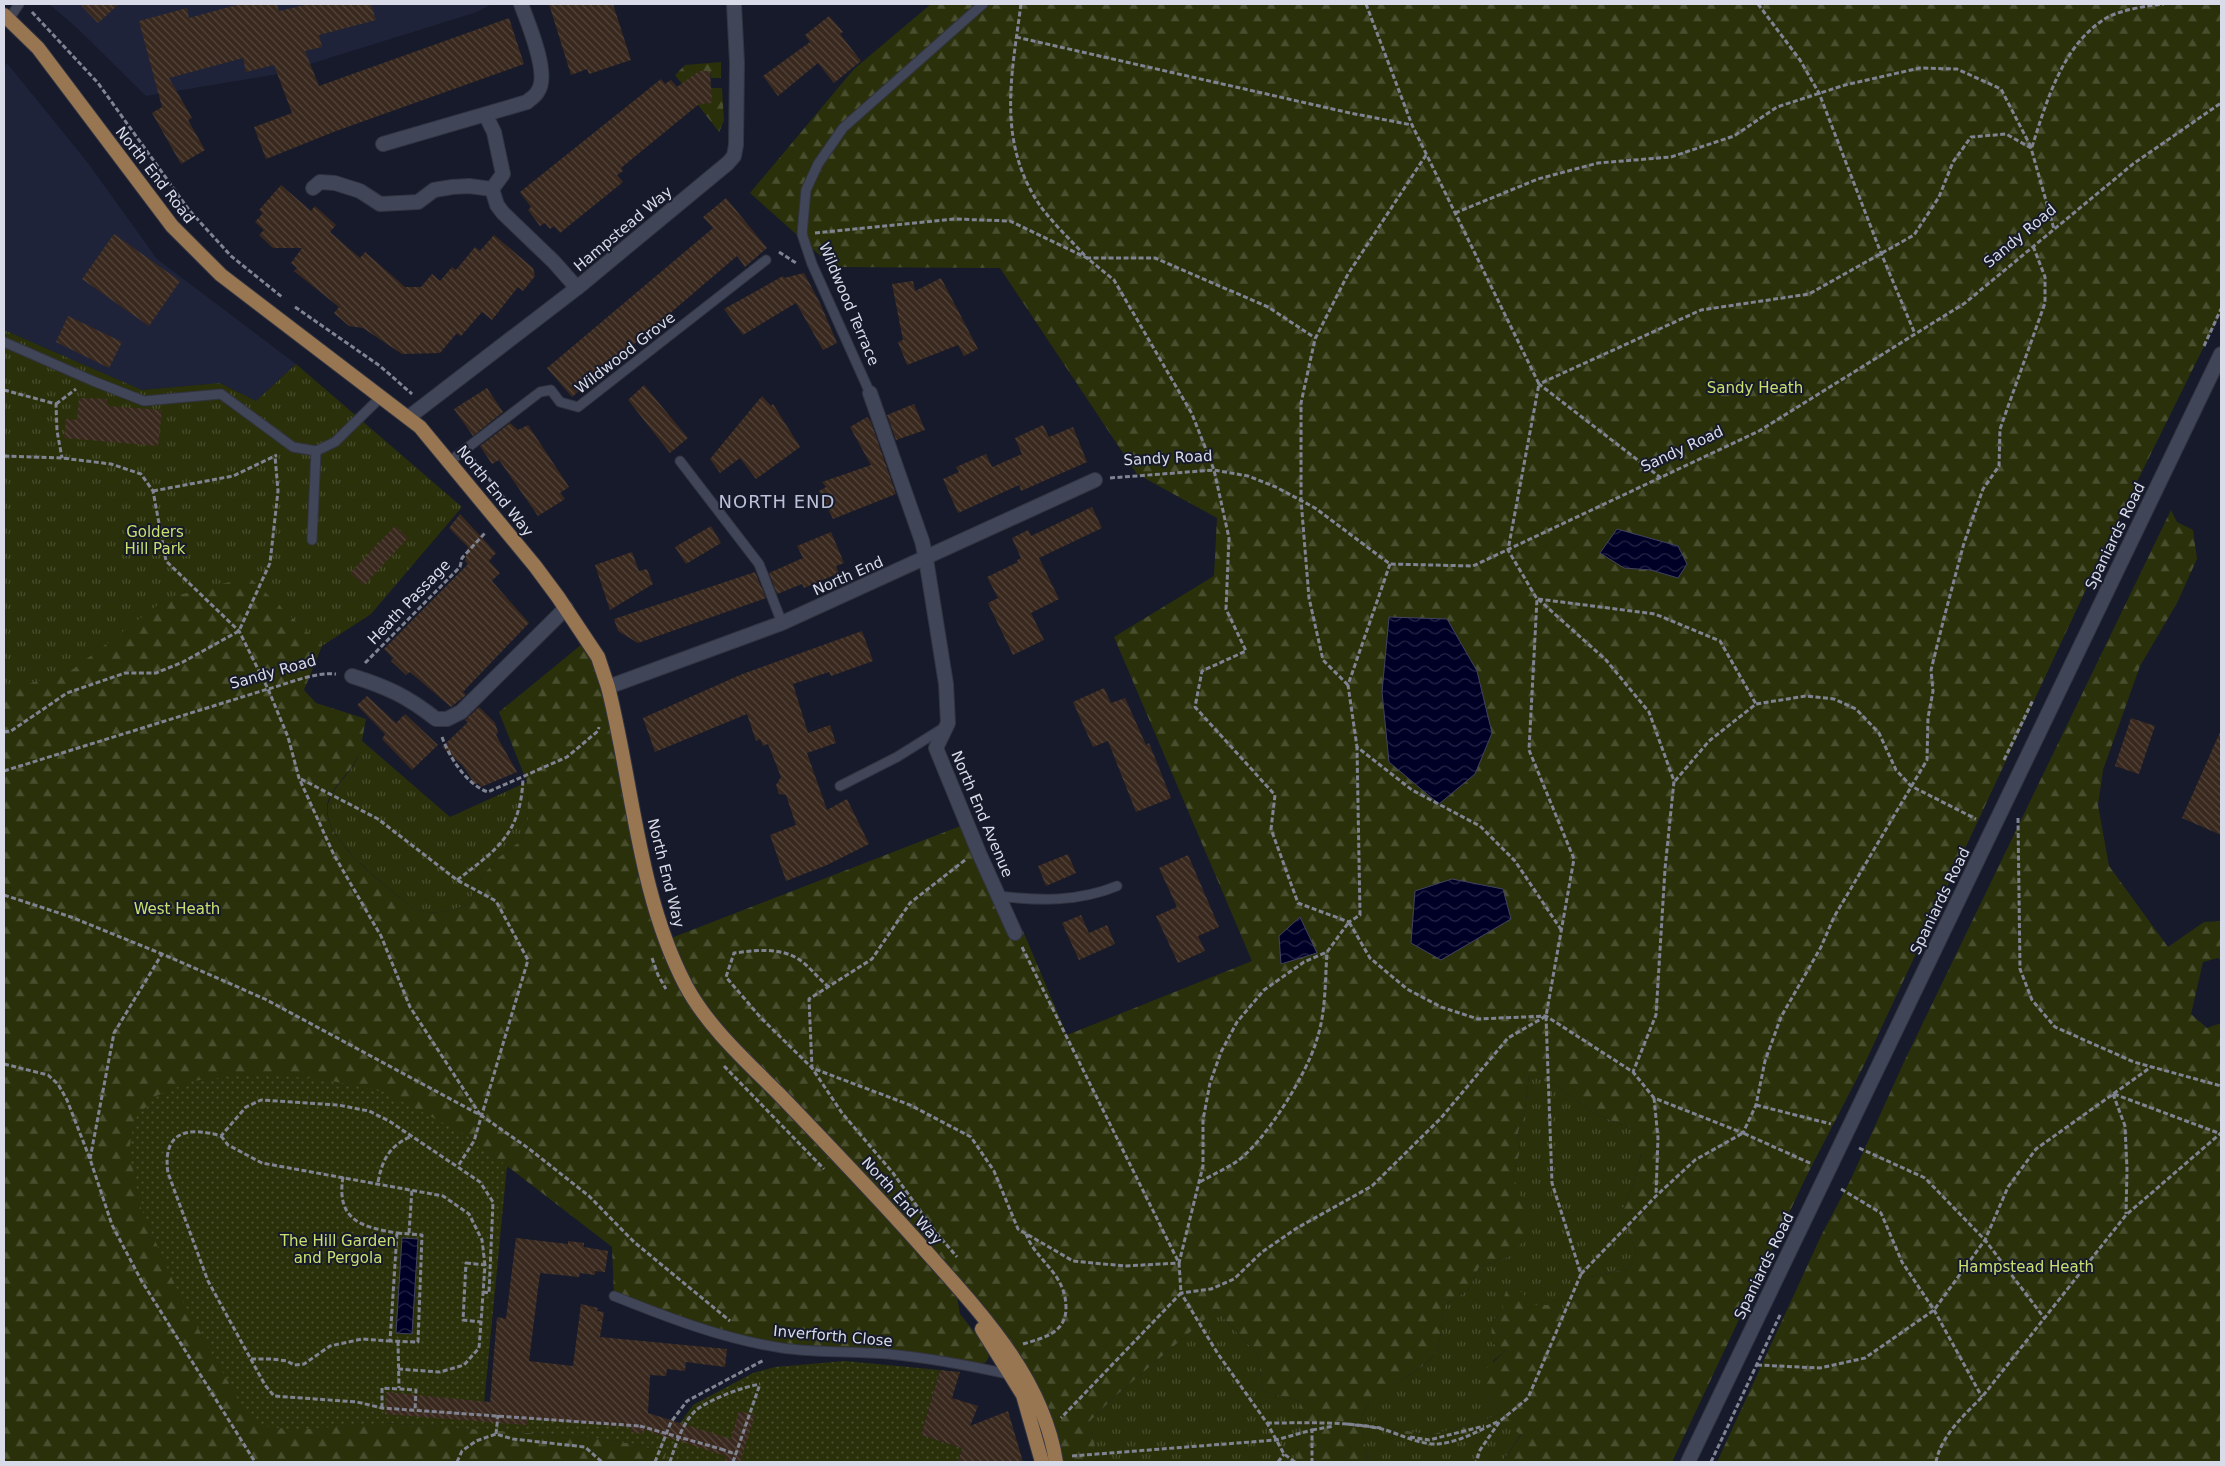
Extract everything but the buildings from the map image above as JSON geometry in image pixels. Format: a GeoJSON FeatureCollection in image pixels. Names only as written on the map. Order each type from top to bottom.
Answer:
{"type":"FeatureCollection","features":[{"type":"Feature","properties":{"kind":"main road","name":"North End Road"},"geometry":{"type":"LineString","coordinates":[[6,17],[38,48],[172,226],[222,275],[420,427]]}},
{"type":"Feature","properties":{"kind":"main road","name":"North End Way"},"geometry":{"type":"LineString","coordinates":[[420,427],[450,461],[566,608],[598,658],[608,687],[648,878],[666,940],[686,987],[721,1034],[865,1183],[976,1307],[1009,1351],[1041,1410],[1051,1461]]}},
{"type":"Feature","properties":{"kind":"main road","name":"North End Way"},"geometry":{"type":"LineString","coordinates":[[954,1283],[1023,1395],[1030,1416],[1051,1461]]}},
{"type":"Feature","properties":{"kind":"street"},"geometry":{"type":"LineString","coordinates":[[383,144],[486,116],[527,102],[539,90],[542,73],[521,4]]}},
{"type":"Feature","properties":{"kind":"street","name":"Hampstead Way"},"geometry":{"type":"LineString","coordinates":[[409,417],[577,288],[734,156],[736,145],[737,82],[734,4]]}},
{"type":"Feature","properties":{"kind":"street"},"geometry":{"type":"LineString","coordinates":[[486,116],[494,132],[504,174],[492,188]]}},
{"type":"Feature","properties":{"kind":"street"},"geometry":{"type":"LineString","coordinates":[[313,188],[320,182],[335,183],[360,191],[380,204],[418,202],[434,190],[452,187],[492,188]]}},
{"type":"Feature","properties":{"kind":"street"},"geometry":{"type":"LineString","coordinates":[[492,188],[497,205],[503,213],[554,262],[577,288]]}},
{"type":"Feature","properties":{"kind":"street","name":"Spaniards Road"},"geometry":{"type":"LineString","coordinates":[[1688,1462],[2221,354]]}},
{"type":"Feature","properties":{"kind":"street","name":"Wildwood Terrace"},"geometry":{"type":"LineString","coordinates":[[870,393],[922,541],[926,559]]}},
{"type":"Feature","properties":{"kind":"street","name":"North End"},"geometry":{"type":"LineString","coordinates":[[608,687],[782,623],[926,559],[1032,507],[1095,480]]}},
{"type":"Feature","properties":{"kind":"street","name":"North End Avenue"},"geometry":{"type":"LineString","coordinates":[[926,559],[946,684],[947,725],[936,748],[1015,933]]}},
{"type":"Feature","properties":{"kind":"street"},"geometry":{"type":"LineString","coordinates":[[352,676],[387,687],[417,704],[436,719],[447,719],[461,712],[566,608]]}},
{"type":"Feature","properties":{"kind":"lane"},"geometry":{"type":"LineString","coordinates":[[6,17],[19,4]]}},
{"type":"Feature","properties":{"kind":"lane","name":"Wildwood Terrace"},"geometry":{"type":"LineString","coordinates":[[870,393],[812,264],[802,234],[806,190],[818,164],[842,128],[982,4]]}},
{"type":"Feature","properties":{"kind":"lane","name":"Wildwood Grove"},"geometry":{"type":"LineString","coordinates":[[450,461],[540,392],[551,390],[560,402],[578,407],[766,260]]}},
{"type":"Feature","properties":{"kind":"lane"},"geometry":{"type":"LineString","coordinates":[[4,342],[90,380],[144,401],[221,394],[293,447],[316,451],[335,442],[382,396]]}},
{"type":"Feature","properties":{"kind":"lane"},"geometry":{"type":"LineString","coordinates":[[312,540],[316,451]]}},
{"type":"Feature","properties":{"kind":"lane"},"geometry":{"type":"LineString","coordinates":[[680,462],[759,564],[782,623]]}},
{"type":"Feature","properties":{"kind":"lane"},"geometry":{"type":"LineString","coordinates":[[840,786],[919,744],[947,725]]}},
{"type":"Feature","properties":{"kind":"lane"},"geometry":{"type":"LineString","coordinates":[[998,896],[1026,899],[1078,898],[1117,886]]}},
{"type":"Feature","properties":{"kind":"lane","name":"Inverforth Close"},"geometry":{"type":"LineString","coordinates":[[614,1296],[686,1325],[746,1341],[783,1348],[888,1354],[953,1363],[1025,1378]]}},
{"type":"Feature","properties":{"kind":"path"},"geometry":{"type":"LineString","coordinates":[[1021,4],[1010,78],[1010,121],[1020,168],[1038,202],[1088,258],[1114,280],[1192,414],[1214,470],[1229,538],[1226,609],[1246,651],[1202,671],[1195,707],[1275,795],[1271,829],[1298,903],[1349,922],[1370,958],[1407,989],[1441,1007],[1478,1018],[1546,1016],[1633,1072],[1654,1098],[1743,1133],[1813,1164]]}},
{"type":"Feature","properties":{"kind":"path"},"geometry":{"type":"LineString","coordinates":[[1366,4],[1412,125],[1539,384],[1661,478]]}},
{"type":"Feature","properties":{"kind":"path"},"geometry":{"type":"LineString","coordinates":[[1758,4],[1800,60],[1819,93],[1881,253],[1915,334]]}},
{"type":"Feature","properties":{"kind":"path"},"geometry":{"type":"LineString","coordinates":[[2031,148],[2045,107],[2070,53],[2087,32],[2110,16],[2164,4]]}},
{"type":"Feature","properties":{"kind":"path"},"geometry":{"type":"LineString","coordinates":[[31,10],[98,83],[189,210],[231,256],[283,298]]}},
{"type":"Feature","properties":{"kind":"path"},"geometry":{"type":"LineString","coordinates":[[1016,37],[1350,113],[1412,125]]}},
{"type":"Feature","properties":{"kind":"path"},"geometry":{"type":"LineString","coordinates":[[1456,214],[1538,179],[1598,163],[1671,157],[1734,136],[1777,107],[1819,93],[1920,68],[1957,70],[2001,89],[2031,148],[2054,229]]}},
{"type":"Feature","properties":{"kind":"path","name":"Sandy Road"},"geometry":{"type":"LineString","coordinates":[[1095,480],[1137,474],[1214,470],[1248,476],[1276,487],[1315,508],[1390,564],[1473,566],[1759,431],[1965,303],[2133,164],[2221,103]]}},
{"type":"Feature","properties":{"kind":"path"},"geometry":{"type":"LineString","coordinates":[[1539,384],[1701,310],[1809,294],[1914,235],[1939,197],[1953,162],[1971,137],[2006,134],[2031,148]]}},
{"type":"Feature","properties":{"kind":"path"},"geometry":{"type":"LineString","coordinates":[[1348,684],[1323,660],[1309,598],[1301,500],[1301,403],[1315,338],[1348,274],[1427,154]]}},
{"type":"Feature","properties":{"kind":"path"},"geometry":{"type":"LineString","coordinates":[[802,234],[954,219],[1010,221],[1088,258],[1155,258],[1268,307],[1315,338]]}},
{"type":"Feature","properties":{"kind":"path"},"geometry":{"type":"LineString","coordinates":[[1266,1423],[1320,1423],[1381,1429],[1415,1440],[1437,1444],[1460,1439],[1500,1421],[1528,1398],[1581,1274],[1656,1196],[1695,1160],[1743,1133],[1756,1105],[1765,1061],[1780,1018],[1821,946],[1834,917],[1927,760],[1928,718],[1933,691],[1931,670],[1964,543],[1983,488],[1999,466],[2000,429],[2045,303],[2045,277],[2033,246]]}},
{"type":"Feature","properties":{"kind":"path"},"geometry":{"type":"LineString","coordinates":[[290,304],[380,366],[424,406]]}},
{"type":"Feature","properties":{"kind":"path"},"geometry":{"type":"LineString","coordinates":[[56,404],[90,380]]}},
{"type":"Feature","properties":{"kind":"path"},"geometry":{"type":"LineString","coordinates":[[1539,384],[1508,550],[1537,599],[1606,660],[1649,712],[1674,782],[1664,869],[1656,1015],[1633,1072]]}},
{"type":"Feature","properties":{"kind":"path"},"geometry":{"type":"LineString","coordinates":[[4,390],[56,404]]}},
{"type":"Feature","properties":{"kind":"path"},"geometry":{"type":"LineString","coordinates":[[56,404],[57,431],[62,458]]}},
{"type":"Feature","properties":{"kind":"path"},"geometry":{"type":"LineString","coordinates":[[153,491],[233,476],[293,447]]}},
{"type":"Feature","properties":{"kind":"path"},"geometry":{"type":"LineString","coordinates":[[4,456],[62,458],[110,464],[141,474],[153,491],[166,561],[239,631],[268,689],[288,737],[299,778],[334,855],[381,936],[410,1007],[482,1116]]}},
{"type":"Feature","properties":{"kind":"path"},"geometry":{"type":"LineString","coordinates":[[4,732],[11,731],[67,693],[125,673],[156,673],[183,662],[239,631],[270,563],[278,491],[275,456]]}},
{"type":"Feature","properties":{"kind":"path","name":"Heath Passage"},"geometry":{"type":"LineString","coordinates":[[352,676],[460,567],[462,558],[497,520]]}},
{"type":"Feature","properties":{"kind":"path"},"geometry":{"type":"LineString","coordinates":[[1295,1462],[1284,1454],[1266,1423],[1218,1354],[1181,1293],[1178,1263],[1203,1166],[1203,1120],[1210,1083],[1221,1052],[1237,1022],[1264,990],[1304,962],[1326,952],[1349,922],[1360,915],[1357,747],[1348,684],[1390,564]]}},
{"type":"Feature","properties":{"kind":"path"},"geometry":{"type":"LineString","coordinates":[[1537,599],[1655,614],[1720,641],[1756,704]]}},
{"type":"Feature","properties":{"kind":"path"},"geometry":{"type":"LineString","coordinates":[[1537,599],[1529,750],[1574,859],[1546,1016],[1552,1183],[1581,1274]]}},
{"type":"Feature","properties":{"kind":"path","name":"Sandy Road"},"geometry":{"type":"LineString","coordinates":[[4,771],[268,689],[328,674],[352,676]]}},
{"type":"Feature","properties":{"kind":"path"},"geometry":{"type":"LineString","coordinates":[[1674,782],[1709,741],[1756,704],[1806,696],[1834,699],[1856,710],[1879,733],[1896,770],[1911,786],[1976,819]]}},
{"type":"Feature","properties":{"kind":"path"},"geometry":{"type":"LineString","coordinates":[[436,719],[447,753],[478,789],[488,792],[567,757],[598,731],[601,724]]}},
{"type":"Feature","properties":{"kind":"path"},"geometry":{"type":"LineString","coordinates":[[1357,747],[1412,790],[1480,826],[1515,861],[1562,931]]}},
{"type":"Feature","properties":{"kind":"path"},"geometry":{"type":"LineString","coordinates":[[299,778],[378,819],[457,880],[496,901],[528,960],[474,1141],[458,1166]]}},
{"type":"Feature","properties":{"kind":"path"},"geometry":{"type":"LineString","coordinates":[[457,880],[489,855],[512,830],[522,802],[523,778]]}},
{"type":"Feature","properties":{"kind":"path"},"geometry":{"type":"LineString","coordinates":[[2018,813],[2020,969],[2032,1000],[2056,1027],[2134,1062],[2221,1086]]}},
{"type":"Feature","properties":{"kind":"path"},"geometry":{"type":"LineString","coordinates":[[812,1068],[809,999],[872,959],[910,903],[970,856]]}},
{"type":"Feature","properties":{"kind":"path"},"geometry":{"type":"LineString","coordinates":[[4,895],[71,917],[265,998],[482,1116],[528,1148],[590,1196],[634,1242],[732,1323],[746,1341]]}},
{"type":"Feature","properties":{"kind":"path"},"geometry":{"type":"LineString","coordinates":[[1015,933],[1178,1263]]}},
{"type":"Feature","properties":{"kind":"path"},"geometry":{"type":"LineString","coordinates":[[828,987],[805,964],[793,956],[768,949],[734,953],[726,978],[761,1018],[812,1068],[842,1113],[960,1260]]}},
{"type":"Feature","properties":{"kind":"path"},"geometry":{"type":"LineString","coordinates":[[1199,1183],[1237,1161],[1267,1130],[1296,1085],[1316,1043],[1323,1012],[1326,952]]}},
{"type":"Feature","properties":{"kind":"path"},"geometry":{"type":"LineString","coordinates":[[90,1159],[114,1033],[162,954]]}},
{"type":"Feature","properties":{"kind":"path"},"geometry":{"type":"LineString","coordinates":[[1054,1414],[1059,1421],[1181,1293],[1211,1289],[1234,1279],[1262,1252],[1372,1186],[1441,1118],[1508,1038],[1546,1016]]}},
{"type":"Feature","properties":{"kind":"path"},"geometry":{"type":"LineString","coordinates":[[4,1064],[48,1075],[58,1084],[67,1100],[90,1159],[112,1225],[141,1280],[254,1462]]}},
{"type":"Feature","properties":{"kind":"path"},"geometry":{"type":"LineString","coordinates":[[1757,1364],[1820,1368],[1865,1358],[1934,1310],[1984,1240],[2008,1187],[2036,1148],[2151,1067]]}},
{"type":"Feature","properties":{"kind":"path"},"geometry":{"type":"LineString","coordinates":[[812,1068],[910,1105],[972,1137],[994,1171],[1018,1229],[1073,1261],[1125,1266],[1178,1263]]}},
{"type":"Feature","properties":{"kind":"path"},"geometry":{"type":"LineString","coordinates":[[1936,1462],[1938,1451],[1960,1419],[1982,1397],[2126,1214],[2221,1133],[2113,1094]]}},
{"type":"Feature","properties":{"kind":"path"},"geometry":{"type":"LineString","coordinates":[[2113,1094],[2125,1126],[2127,1169],[2126,1214]]}},
{"type":"Feature","properties":{"kind":"path"},"geometry":{"type":"LineString","coordinates":[[1654,1098],[1658,1138],[1656,1196]]}},
{"type":"Feature","properties":{"kind":"path"},"geometry":{"type":"LineString","coordinates":[[221,1136],[246,1107],[261,1100],[338,1105],[369,1111],[458,1166],[480,1182],[493,1202],[489,1292],[483,1292]]}},
{"type":"Feature","properties":{"kind":"path"},"geometry":{"type":"LineString","coordinates":[[1756,1105],[1831,1124]]}},
{"type":"Feature","properties":{"kind":"path"},"geometry":{"type":"LineString","coordinates":[[398,1369],[440,1372],[464,1365],[479,1348],[485,1265],[482,1240],[469,1214],[443,1196],[378,1182],[262,1163],[228,1145],[221,1136],[188,1131],[173,1139],[165,1156],[168,1173],[208,1281],[250,1359],[265,1385],[274,1396],[357,1402],[382,1408],[640,1426],[735,1454]]}},
{"type":"Feature","properties":{"kind":"path"},"geometry":{"type":"LineString","coordinates":[[378,1182],[382,1164],[389,1152],[399,1142],[410,1137]]}},
{"type":"Feature","properties":{"kind":"path"},"geometry":{"type":"LineString","coordinates":[[1859,1148],[1925,1178],[1984,1240],[2045,1319]]}},
{"type":"Feature","properties":{"kind":"path"},"geometry":{"type":"LineString","coordinates":[[250,1359],[272,1359],[294,1364],[304,1364],[330,1346],[362,1339],[418,1342],[422,1235],[369,1228],[353,1219],[344,1206],[340,1194],[343,1177]]}},
{"type":"Feature","properties":{"kind":"path"},"geometry":{"type":"LineString","coordinates":[[1836,1197],[1840,1188],[1881,1213],[1902,1262],[1934,1310],[1982,1397]]}},
{"type":"Feature","properties":{"kind":"path"},"geometry":{"type":"LineString","coordinates":[[409,1233],[412,1189]]}},
{"type":"Feature","properties":{"kind":"path"},"geometry":{"type":"LineString","coordinates":[[390,1341],[397,1233]]}},
{"type":"Feature","properties":{"kind":"path"},"geometry":{"type":"LineString","coordinates":[[1016,1346],[1043,1338],[1060,1328],[1066,1317],[1066,1301],[1062,1286],[1026,1234]]}},
{"type":"Feature","properties":{"kind":"path"},"geometry":{"type":"LineString","coordinates":[[481,1322],[463,1320],[466,1263],[485,1265]]}},
{"type":"Feature","properties":{"kind":"path"},"geometry":{"type":"LineString","coordinates":[[1711,1462],[1782,1311]]}},
{"type":"Feature","properties":{"kind":"path"},"geometry":{"type":"LineString","coordinates":[[398,1341],[400,1388]]}},
{"type":"Feature","properties":{"kind":"path"},"geometry":{"type":"LineString","coordinates":[[655,1462],[671,1422],[687,1401],[746,1371],[783,1348]]}},
{"type":"Feature","properties":{"kind":"path"},"geometry":{"type":"LineString","coordinates":[[670,1462],[684,1427],[697,1409],[748,1386],[760,1384],[733,1462]]}},
{"type":"Feature","properties":{"kind":"path"},"geometry":{"type":"LineString","coordinates":[[382,1408],[382,1388],[400,1388],[416,1390],[416,1410]]}},
{"type":"Feature","properties":{"kind":"path"},"geometry":{"type":"LineString","coordinates":[[496,1434],[498,1415]]}},
{"type":"Feature","properties":{"kind":"path"},"geometry":{"type":"LineString","coordinates":[[1051,1461],[1276,1440],[1312,1430],[1346,1424],[1377,1426],[1393,1434],[1429,1440],[1500,1421]]}},
{"type":"Feature","properties":{"kind":"path"},"geometry":{"type":"LineString","coordinates":[[1476,1462],[1480,1450],[1500,1421]]}},
{"type":"Feature","properties":{"kind":"path"},"geometry":{"type":"LineString","coordinates":[[1312,1430],[1312,1462]]}},
{"type":"Feature","properties":{"kind":"path"},"geometry":{"type":"LineString","coordinates":[[457,1462],[462,1451],[476,1441],[496,1434],[513,1439],[585,1447],[602,1462]]}},
{"type":"Feature","properties":{"kind":"path"},"geometry":{"type":"LineString","coordinates":[[1278,1462],[1284,1454]]}},
{"type":"Feature","properties":{"kind":"shaded area"},"geometry":{"type":"Polygon","coordinates":[[[49,4],[492,4],[477,12],[278,74],[146,96],[77,28],[49,4]]]}},
{"type":"Feature","properties":{"kind":"shaded area"},"geometry":{"type":"Polygon","coordinates":[[[7,63],[88,163],[157,259],[296,364],[256,401],[220,383],[142,390],[4,330],[4,67],[7,63]]]}},
{"type":"Feature","properties":{"kind":"green space","name":"Sandy Heath"},"geometry":{"type":"Polygon","coordinates":[[[931,4],[2221,4],[2221,312],[2123,510],[1864,1065],[1806,1177],[1672,1462],[1502,1462],[1521,1435],[1506,1423],[1429,1444],[1393,1439],[1392,1428],[1429,1435],[1474,1424],[1500,1414],[1486,1393],[1479,1376],[1505,1351],[1491,1342],[1492,1320],[1505,1313],[1502,1304],[1506,1291],[1523,1292],[1528,1305],[1550,1305],[1566,1310],[1586,1278],[1630,1268],[1636,1251],[1621,1213],[1631,1191],[1641,1155],[1631,1128],[1595,1114],[1555,1085],[1529,1075],[1525,1110],[1518,1132],[1520,1151],[1513,1175],[1526,1214],[1527,1237],[1510,1256],[1479,1267],[1468,1290],[1444,1306],[1436,1352],[1418,1369],[1385,1390],[1367,1406],[1361,1421],[1367,1456],[1366,1462],[1297,1462],[1300,1401],[1263,1391],[1258,1355],[1216,1310],[1113,1398],[1090,1421],[1098,1462],[1057,1462],[1041,1410],[955,1285],[960,1314],[985,1345],[989,1357],[985,1363],[973,1365],[746,1341],[614,1296],[612,1247],[468,1136],[385,1423],[588,1437],[635,1444],[667,1453],[664,1462],[4,1462],[4,692],[72,670],[167,598],[249,577],[322,646],[304,690],[316,703],[366,719],[358,756],[330,796],[327,815],[333,830],[343,846],[372,875],[413,908],[420,911],[441,912],[469,904],[482,876],[499,857],[522,840],[528,822],[527,782],[499,712],[587,640],[598,657],[666,940],[963,825],[1010,935],[1023,931],[1067,1035],[1252,961],[1114,637],[1214,576],[1217,518],[1137,474],[1000,268],[833,267],[750,193],[854,69],[931,4]]]}},
{"type":"Feature","properties":{"kind":"green space"},"geometry":{"type":"Polygon","coordinates":[[[721,62],[721,78],[711,78],[710,71],[701,71],[701,77],[711,88],[722,88],[724,121],[719,132],[675,75],[685,65],[721,62]]]}},
{"type":"Feature","properties":{"kind":"green space","name":"Golders Hill Park"},"geometry":{"type":"Polygon","coordinates":[[[4,330],[142,390],[220,383],[256,401],[296,364],[462,507],[371,614],[322,646],[4,751],[4,330]]]}},
{"type":"Feature","properties":{"kind":"green space","name":"Hampstead Heath"},"geometry":{"type":"Polygon","coordinates":[[[2171,510],[2177,522],[2193,530],[2197,559],[2177,603],[2140,666],[2103,770],[2098,805],[2109,866],[2168,947],[2204,922],[2221,921],[2221,961],[2218,958],[2203,962],[2191,1014],[2207,1028],[2221,1023],[2221,1462],[1717,1462],[1821,1236],[1851,1179],[1904,1062],[2171,510]]]}},
{"type":"Feature","properties":{"kind":"green space"},"geometry":{"type":"Polygon","coordinates":[[[361,740],[450,817],[527,782],[528,822],[522,840],[499,857],[482,876],[469,904],[448,911],[434,913],[413,908],[357,860],[333,830],[328,815],[329,801],[334,790],[357,759],[361,740]]]}},
{"type":"Feature","properties":{"kind":"green space","name":"The Hill Garden and Pergola"},"geometry":{"type":"Polygon","coordinates":[[[251,1074],[323,1079],[384,1092],[468,1136],[507,1166],[484,1404],[678,1426],[693,1405],[753,1373],[775,1367],[845,1361],[940,1370],[921,1435],[962,1448],[958,1462],[664,1462],[666,1453],[635,1444],[587,1437],[385,1423],[295,1430],[262,1426],[244,1410],[181,1298],[141,1208],[129,1151],[134,1120],[156,1096],[192,1081],[251,1074]]]}},
{"type":"Feature","properties":{"kind":"green space"},"geometry":{"type":"Polygon","coordinates":[[[1529,1075],[1555,1085],[1595,1114],[1631,1128],[1641,1154],[1631,1191],[1621,1213],[1636,1251],[1630,1268],[1586,1278],[1566,1310],[1556,1307],[1528,1306],[1510,1311],[1492,1320],[1491,1342],[1505,1351],[1493,1361],[1486,1393],[1500,1414],[1474,1424],[1429,1435],[1392,1428],[1393,1439],[1477,1432],[1506,1422],[1521,1434],[1502,1462],[1366,1462],[1367,1456],[1361,1422],[1367,1406],[1385,1389],[1418,1369],[1436,1352],[1444,1306],[1468,1290],[1479,1267],[1510,1256],[1518,1193],[1513,1175],[1520,1151],[1518,1132],[1525,1110],[1529,1075]]]}},
{"type":"Feature","properties":{"kind":"green space"},"geometry":{"type":"Polygon","coordinates":[[[1216,1310],[1258,1355],[1263,1391],[1300,1401],[1297,1462],[1098,1462],[1090,1421],[1113,1398],[1216,1310]]]}},
{"type":"Feature","properties":{"kind":"water"},"geometry":{"type":"Polygon","coordinates":[[[1617,529],[1678,546],[1687,564],[1678,578],[1651,570],[1624,568],[1600,553],[1617,529]]]}},
{"type":"Feature","properties":{"kind":"water"},"geometry":{"type":"Polygon","coordinates":[[[1389,617],[1447,619],[1477,671],[1492,733],[1475,774],[1439,804],[1389,762],[1382,692],[1389,617]]]}},
{"type":"Feature","properties":{"kind":"water"},"geometry":{"type":"Polygon","coordinates":[[[1452,879],[1503,889],[1511,919],[1441,960],[1411,943],[1415,891],[1452,879]]]}},
{"type":"Feature","properties":{"kind":"water"},"geometry":{"type":"Polygon","coordinates":[[[1300,917],[1317,953],[1281,964],[1279,936],[1300,917]]]}},
{"type":"Feature","properties":{"kind":"water"},"geometry":{"type":"Polygon","coordinates":[[[402,1238],[418,1239],[412,1334],[396,1333],[402,1238]]]}},
{"type":"Feature","properties":{"kind":"district","name":"NORTH END"},"geometry":{"type":"Point","coordinates":[777,501]}},
{"type":"Feature","properties":{"kind":"park label","name":"West Heath"},"geometry":{"type":"Point","coordinates":[177,909]}}]}
